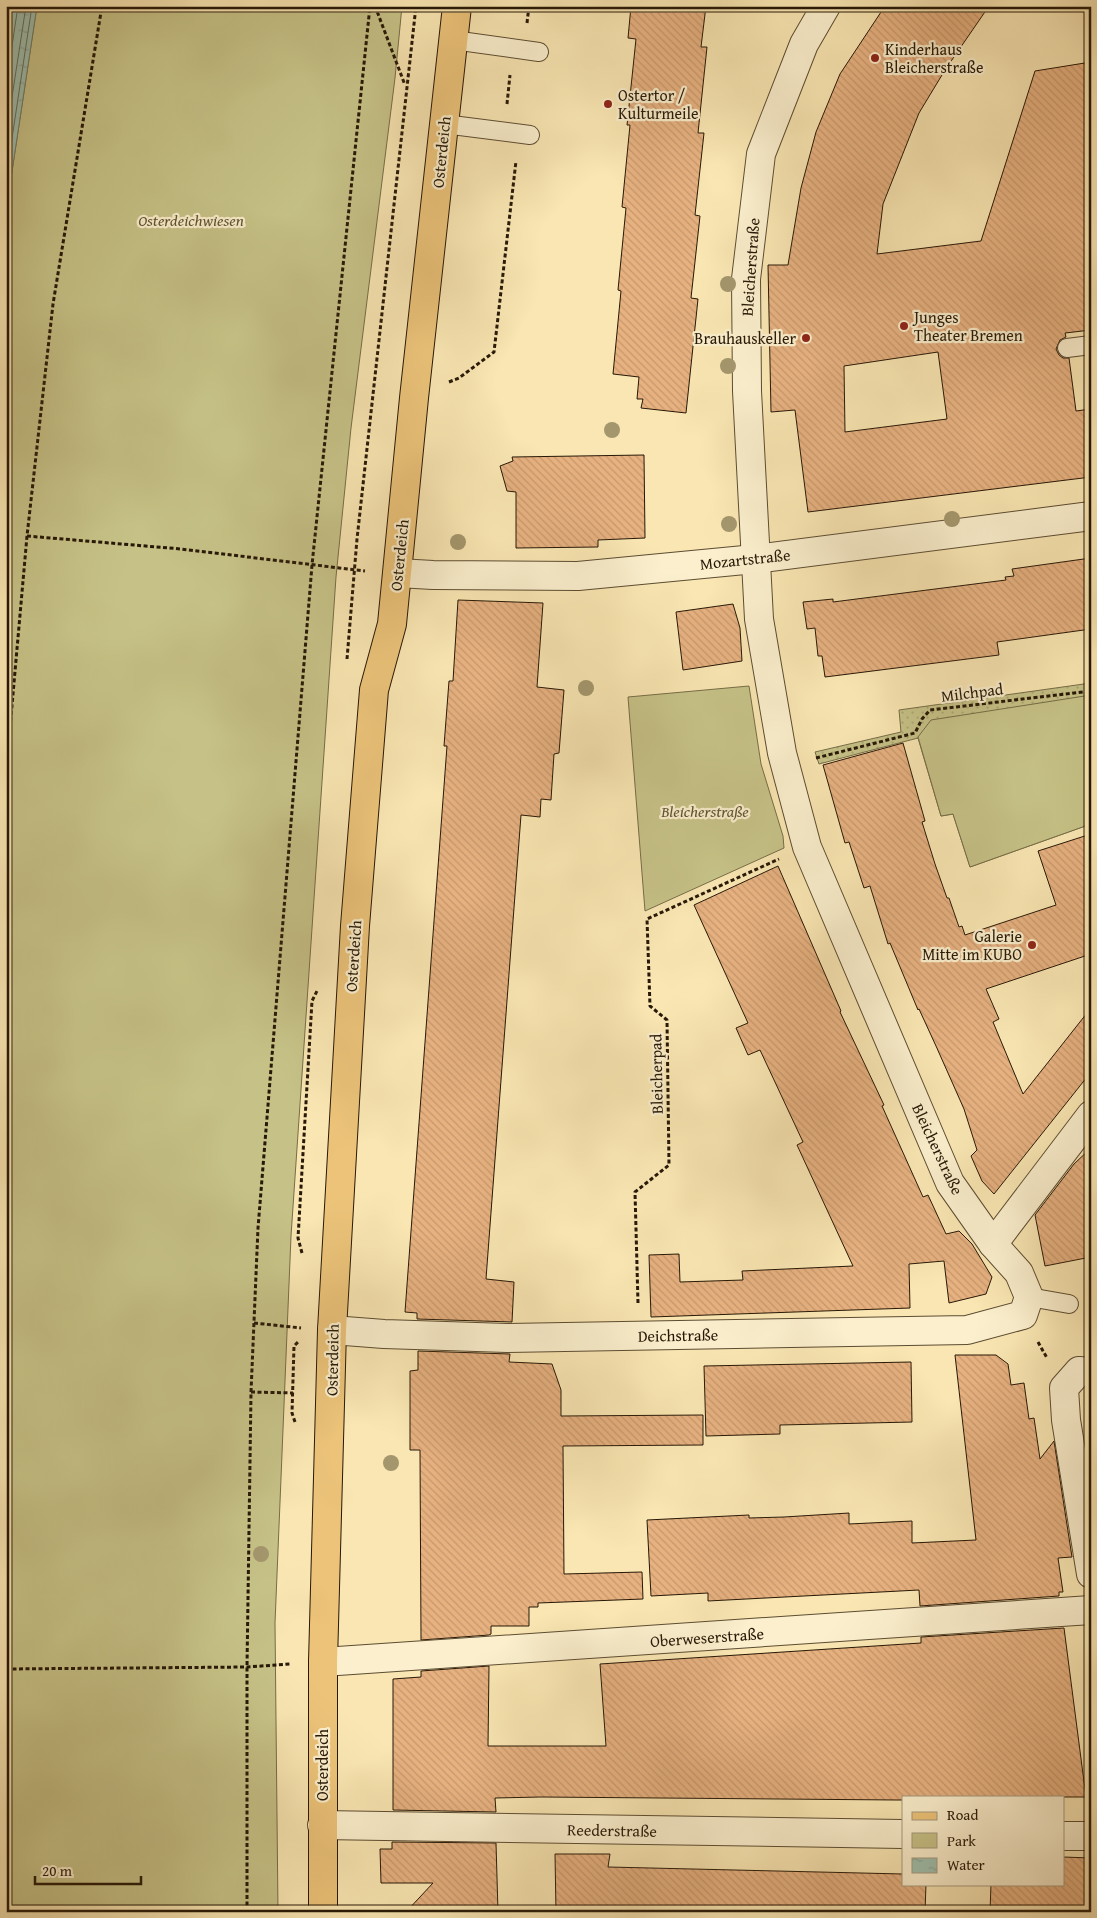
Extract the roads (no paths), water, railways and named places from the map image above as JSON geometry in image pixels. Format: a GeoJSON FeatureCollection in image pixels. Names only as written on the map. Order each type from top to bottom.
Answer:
{"type":"FeatureCollection","features":[{"type":"Feature","properties":{"kind":"main road","name":"Osterdeich"},"geometry":{"type":"LineString","coordinates":[[323,1912],[323,1662],[332,1330],[355,926],[374,690],[392,624],[414,398],[457,6]]}},
{"type":"Feature","properties":{"kind":"street","name":"Bleicherstraße"},"geometry":{"type":"LineString","coordinates":[[826,6],[804,44],[761,154],[746,279],[747,391],[759,619],[782,753],[807,847],[950,1183],[993,1244],[1018,1273],[1026,1306]]}},
{"type":"Feature","properties":{"kind":"street","name":"Mozartstraße"},"geometry":{"type":"LineString","coordinates":[[398,573],[578,576],[755,558],[1091,516]]}},
{"type":"Feature","properties":{"kind":"street"},"geometry":{"type":"LineString","coordinates":[[993,1244],[1091,1114]]}},
{"type":"Feature","properties":{"kind":"street","name":"Deichstraße"},"geometry":{"type":"LineString","coordinates":[[332,1330],[384,1334],[507,1338],[967,1330],[1026,1306]]}},
{"type":"Feature","properties":{"kind":"street"},"geometry":{"type":"LineString","coordinates":[[1091,1372],[1079,1371],[1064,1388],[1066,1420],[1091,1574]]}},
{"type":"Feature","properties":{"kind":"street","name":"Oberweserstraße"},"geometry":{"type":"LineString","coordinates":[[323,1662],[1091,1610]]}},
{"type":"Feature","properties":{"kind":"street","name":"Reederstraße"},"geometry":{"type":"LineString","coordinates":[[322,1825],[902,1834]]}},
{"type":"Feature","properties":{"kind":"street"},"geometry":{"type":"LineString","coordinates":[[1064,1836],[1091,1836]]}},
{"type":"Feature","properties":{"kind":"lane"},"geometry":{"type":"LineString","coordinates":[[453,40],[539,52]]}},
{"type":"Feature","properties":{"kind":"lane"},"geometry":{"type":"LineString","coordinates":[[444,124],[525,135]]}},
{"type":"Feature","properties":{"kind":"lane"},"geometry":{"type":"LineString","coordinates":[[1067,348],[1091,345]]}},
{"type":"Feature","properties":{"kind":"lane"},"geometry":{"type":"LineString","coordinates":[[1026,1306],[1068,1304]]}},
{"type":"Feature","properties":{"kind":"water"},"geometry":{"type":"Polygon","coordinates":[[[6,6],[37,6],[6,211],[6,6]]]}},
{"type":"Feature","properties":{"kind":"place","name":"Kinderhaus Bleicherstraße"},"geometry":{"type":"Point","coordinates":[875,58]}},
{"type":"Feature","properties":{"kind":"place","name":"Ostertor / Kulturmeile"},"geometry":{"type":"Point","coordinates":[608,104]}},
{"type":"Feature","properties":{"kind":"place","name":"Junges Theater Bremen"},"geometry":{"type":"Point","coordinates":[904,326]}},
{"type":"Feature","properties":{"kind":"place","name":"Brauhauskeller"},"geometry":{"type":"Point","coordinates":[806,338]}},
{"type":"Feature","properties":{"kind":"place","name":"Galerie Mitte im KUBO"},"geometry":{"type":"Point","coordinates":[1032,945]}},
{"type":"Feature","properties":{"kind":"park label","name":"Osterdeichwiesen"},"geometry":{"type":"Point","coordinates":[191,220]}}]}
